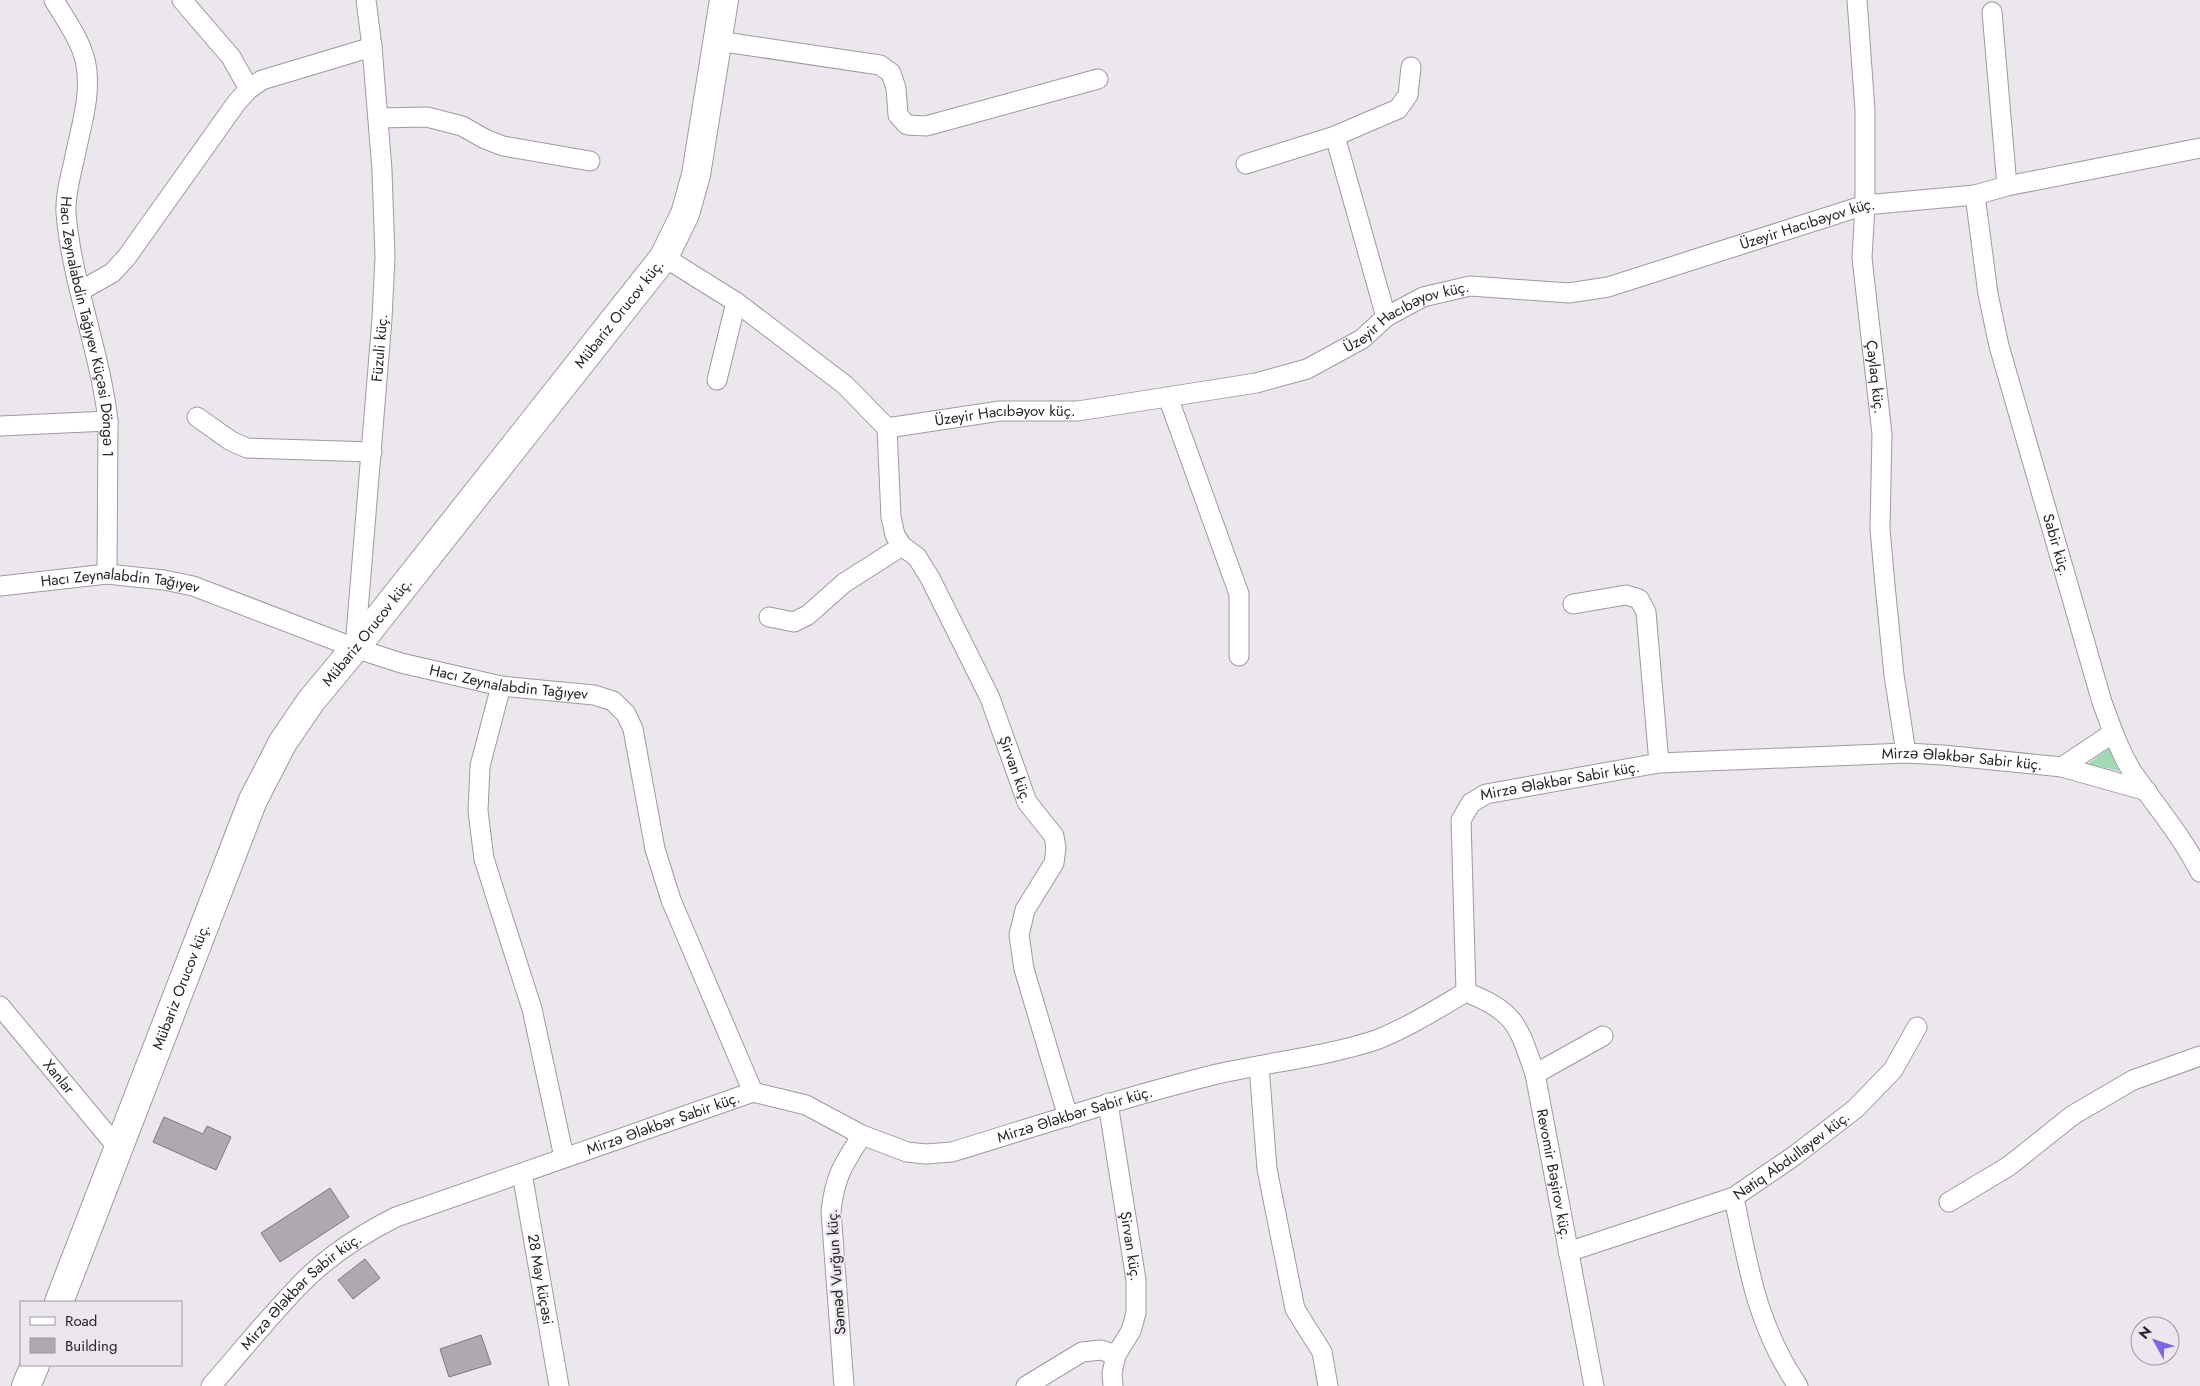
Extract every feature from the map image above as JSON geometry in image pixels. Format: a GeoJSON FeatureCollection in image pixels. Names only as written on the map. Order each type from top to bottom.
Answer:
{"type":"FeatureCollection","features":[{"type":"Feature","properties":{"kind":"street","name":"Hacı Zeynalabdin Tağıyev Küçəsi Döngə 1"},"geometry":{"type":"LineString","coordinates":[[54,0],[76,38],[85,59],[88,79],[85,105],[67,192],[66,211],[80,291],[106,397],[108,421],[107,574]]}},
{"type":"Feature","properties":{"kind":"street"},"geometry":{"type":"LineString","coordinates":[[182,0],[231,57],[249,89]]}},
{"type":"Feature","properties":{"kind":"street","name":"Füzuli küç."},"geometry":{"type":"LineString","coordinates":[[355,648],[372,452],[385,256],[382,170],[372,47],[366,0]]}},
{"type":"Feature","properties":{"kind":"street","name":"Mübariz Orucov küç."},"geometry":{"type":"LineString","coordinates":[[59,1301],[253,800],[283,742],[311,701],[664,257],[685,214],[696,175],[724,0]]}},
{"type":"Feature","properties":{"kind":"street","name":"Çaylaq küç."},"geometry":{"type":"LineString","coordinates":[[1857,0],[1865,110],[1865,205],[1862,258],[1882,434],[1880,529],[1894,674],[1906,753]]}},
{"type":"Feature","properties":{"kind":"street"},"geometry":{"type":"LineString","coordinates":[[1992,12],[2007,186]]}},
{"type":"Feature","properties":{"kind":"street"},"geometry":{"type":"LineString","coordinates":[[718,41],[880,65],[891,73],[896,88],[898,114],[908,124],[926,126],[1098,79]]}},
{"type":"Feature","properties":{"kind":"street"},"geometry":{"type":"LineString","coordinates":[[80,291],[112,273],[126,258],[237,102],[249,89],[262,80],[372,47]]}},
{"type":"Feature","properties":{"kind":"street"},"geometry":{"type":"LineString","coordinates":[[1246,164],[1335,136],[1398,109],[1408,95],[1411,67]]}},
{"type":"Feature","properties":{"kind":"street"},"geometry":{"type":"LineString","coordinates":[[378,118],[427,117],[462,126],[485,139],[503,146],[590,161]]}},
{"type":"Feature","properties":{"kind":"street"},"geometry":{"type":"LineString","coordinates":[[1335,136],[1386,317]]}},
{"type":"Feature","properties":{"kind":"street","name":"Üzeyir Hacıbəyov küç."},"geometry":{"type":"LineString","coordinates":[[887,428],[1000,411],[1078,411],[1256,383],[1306,369],[1362,339],[1386,317],[1423,298],[1470,286],[1569,293],[1608,287],[1865,205],[1976,195],[2007,186],[2200,148]]}},
{"type":"Feature","properties":{"kind":"street","name":"Sabir küç."},"geometry":{"type":"LineString","coordinates":[[1976,195],[1988,294],[1998,346],[2099,693],[2113,733],[2133,772],[2174,826],[2200,872]]}},
{"type":"Feature","properties":{"kind":"street"},"geometry":{"type":"LineString","coordinates":[[664,257],[736,302],[845,385],[887,428]]}},
{"type":"Feature","properties":{"kind":"street"},"geometry":{"type":"LineString","coordinates":[[717,380],[736,302]]}},
{"type":"Feature","properties":{"kind":"street"},"geometry":{"type":"LineString","coordinates":[[1168,397],[1239,594],[1239,656]]}},
{"type":"Feature","properties":{"kind":"street"},"geometry":{"type":"LineString","coordinates":[[197,417],[231,441],[247,448],[372,452]]}},
{"type":"Feature","properties":{"kind":"street"},"geometry":{"type":"LineString","coordinates":[[0,426],[108,421]]}},
{"type":"Feature","properties":{"kind":"street","name":"Şirvan küç."},"geometry":{"type":"LineString","coordinates":[[887,428],[891,517],[895,535],[902,546],[917,557],[930,578],[990,698],[1028,802],[1054,836],[1056,848],[1054,862],[1026,910],[1019,935],[1024,969],[1068,1117]]}},
{"type":"Feature","properties":{"kind":"street"},"geometry":{"type":"LineString","coordinates":[[769,617],[794,622],[808,615],[844,582],[902,546]]}},
{"type":"Feature","properties":{"kind":"street","name":"Hacı Zeynalabdin Tağıyev"},"geometry":{"type":"LineString","coordinates":[[0,586],[107,574],[164,580],[193,586],[355,648],[401,663],[501,686],[594,695],[613,701],[626,714],[633,729],[655,849],[671,900],[754,1092]]}},
{"type":"Feature","properties":{"kind":"street"},"geometry":{"type":"LineString","coordinates":[[1573,604],[1626,596],[1639,599],[1646,612],[1659,763]]}},
{"type":"Feature","properties":{"kind":"street"},"geometry":{"type":"LineString","coordinates":[[501,686],[480,766],[478,811],[484,859],[532,1009],[564,1158]]}},
{"type":"Feature","properties":{"kind":"street"},"geometry":{"type":"LineString","coordinates":[[2062,768],[2113,733]]}},
{"type":"Feature","properties":{"kind":"street","name":"Mirzə Ələkbər Sabir küç."},"geometry":{"type":"LineString","coordinates":[[211,1386],[297,1287],[330,1258],[365,1233],[396,1217],[754,1092],[806,1105],[862,1135],[907,1152],[926,1154],[952,1152],[1108,1103],[1218,1074],[1328,1053],[1377,1039],[1414,1022],[1466,992],[1461,820],[1471,803],[1486,794],[1659,763],[1906,753],[1943,754],[2062,768],[2147,791]]}},
{"type":"Feature","properties":{"kind":"street","name":"Revomir Bəşirov küç."},"geometry":{"type":"LineString","coordinates":[[1466,992],[1490,1002],[1508,1014],[1522,1036],[1535,1074],[1594,1386]]}},
{"type":"Feature","properties":{"kind":"street","name":"Xanlar"},"geometry":{"type":"LineString","coordinates":[[0,1006],[118,1148]]}},
{"type":"Feature","properties":{"kind":"street","name":"Natiq Abdullayev küç."},"geometry":{"type":"LineString","coordinates":[[1798,1386],[1788,1372],[1766,1328],[1754,1292],[1734,1197],[1794,1156],[1855,1109],[1893,1070],[1917,1027]]}},
{"type":"Feature","properties":{"kind":"street"},"geometry":{"type":"LineString","coordinates":[[1535,1074],[1603,1036]]}},
{"type":"Feature","properties":{"kind":"street"},"geometry":{"type":"LineString","coordinates":[[1949,1202],[2009,1166],[2073,1115],[2133,1080],[2200,1056]]}},
{"type":"Feature","properties":{"kind":"street"},"geometry":{"type":"LineString","coordinates":[[1259,1066],[1267,1169],[1295,1309],[1322,1352],[1328,1386]]}},
{"type":"Feature","properties":{"kind":"street","name":"Şirvan küç."},"geometry":{"type":"LineString","coordinates":[[1108,1103],[1136,1280],[1136,1312],[1131,1332],[1116,1355],[1112,1373],[1113,1386]]}},
{"type":"Feature","properties":{"kind":"street","name":"Səməd Vurğun küç."},"geometry":{"type":"LineString","coordinates":[[844,1386],[831,1211],[834,1186],[838,1176],[862,1135]]}},
{"type":"Feature","properties":{"kind":"street","name":"28 May küçəsi"},"geometry":{"type":"LineString","coordinates":[[522,1172],[559,1386]]}},
{"type":"Feature","properties":{"kind":"street"},"geometry":{"type":"LineString","coordinates":[[1568,1252],[1734,1197]]}},
{"type":"Feature","properties":{"kind":"street"},"geometry":{"type":"LineString","coordinates":[[1026,1386],[1082,1352],[1100,1350],[1116,1355]]}},
{"type":"Feature","properties":{"kind":"street"},"geometry":{"type":"LineString","coordinates":[[26,1386],[34,1366]]}},
{"type":"Feature","properties":{"kind":"green space"},"geometry":{"type":"Polygon","coordinates":[[[2109,748],[2119,771],[2088,764],[2109,748]]]}},
{"type":"Feature","properties":{"kind":"building"},"geometry":{"type":"Polygon","coordinates":[[[164,1117],[203,1134],[207,1126],[231,1137],[216,1170],[153,1142],[164,1117]]]}},
{"type":"Feature","properties":{"kind":"building"},"geometry":{"type":"Polygon","coordinates":[[[330,1188],[349,1217],[280,1262],[261,1233],[330,1188]]]}},
{"type":"Feature","properties":{"kind":"building"},"geometry":{"type":"Polygon","coordinates":[[[365,1259],[380,1278],[353,1299],[338,1280],[365,1259]]]}},
{"type":"Feature","properties":{"kind":"building"},"geometry":{"type":"Polygon","coordinates":[[[481,1335],[491,1364],[449,1377],[440,1349],[481,1335]]]}}]}
